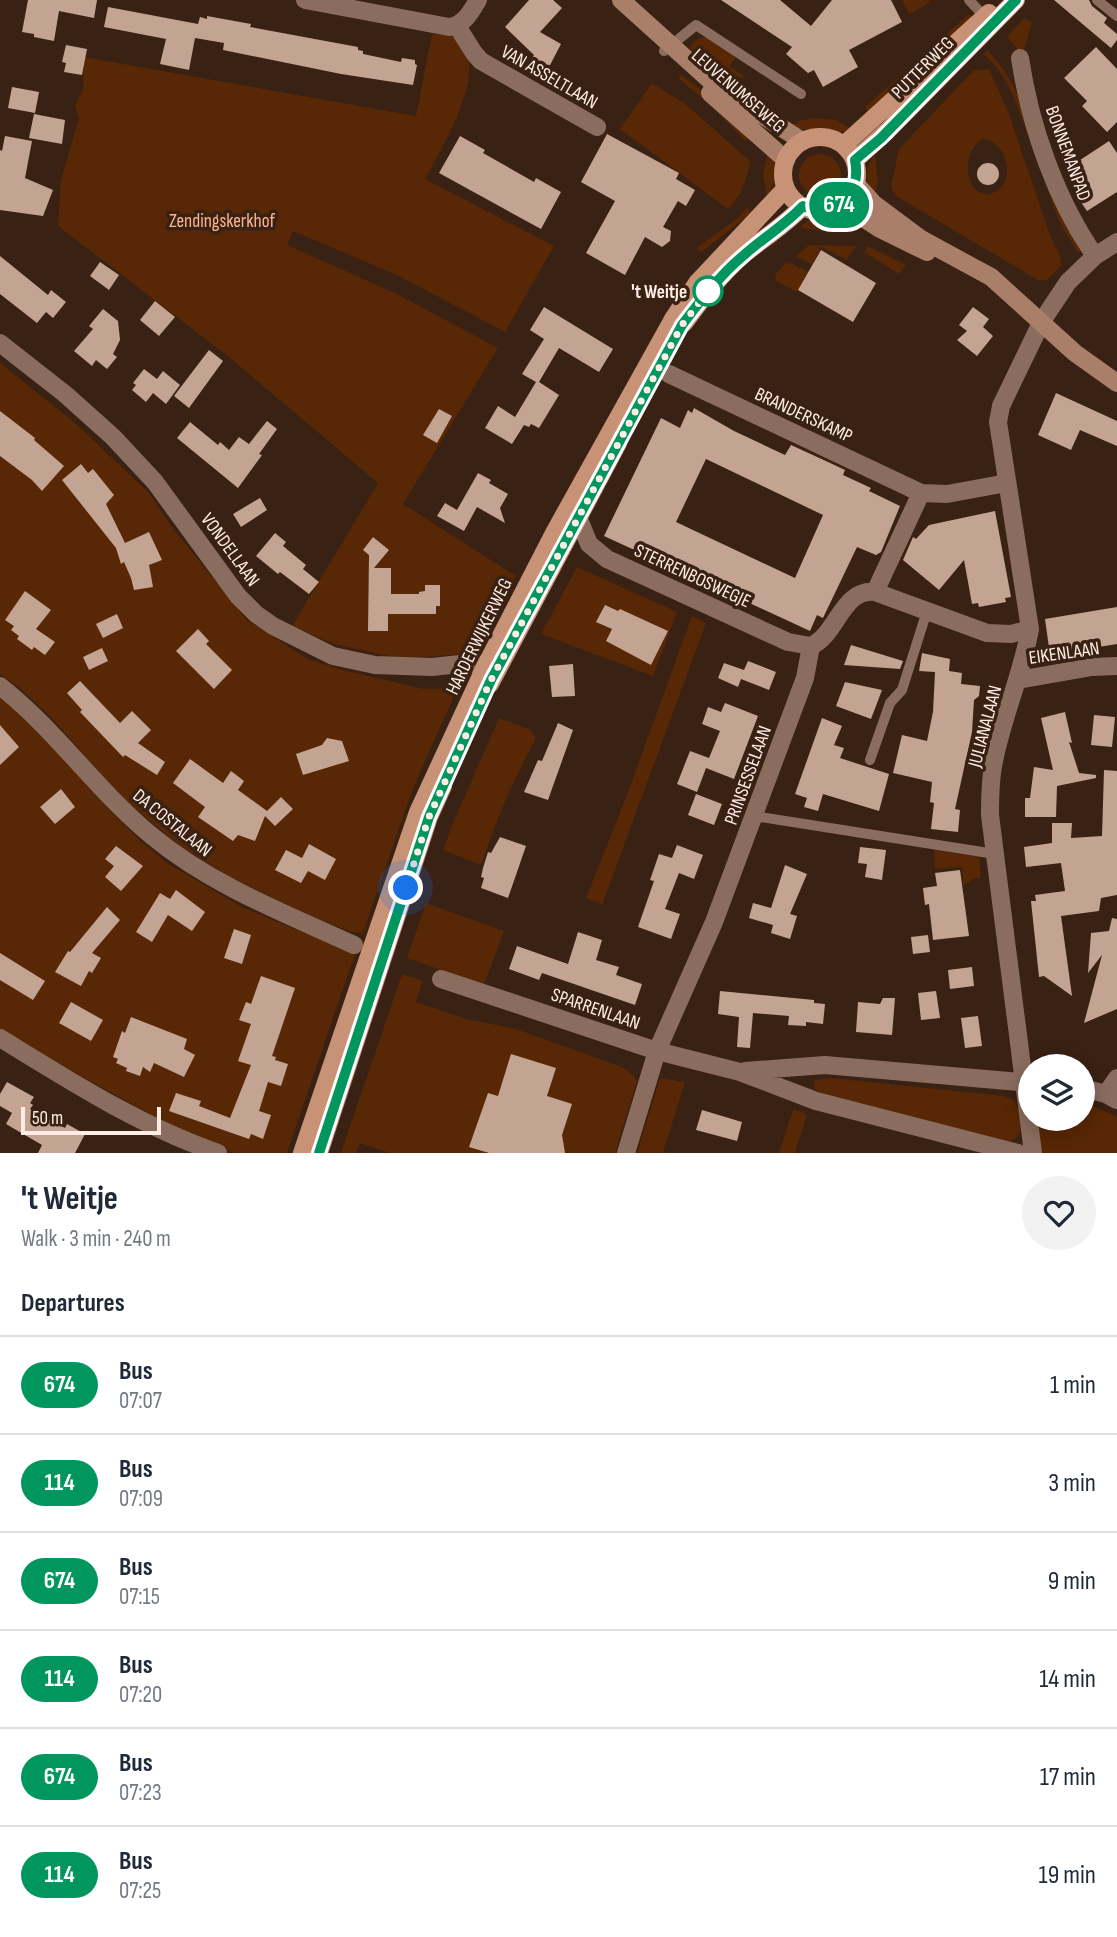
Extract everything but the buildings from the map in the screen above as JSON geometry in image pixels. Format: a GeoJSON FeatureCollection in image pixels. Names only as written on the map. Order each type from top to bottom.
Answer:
{"type":"FeatureCollection","features":[{"type":"Feature","properties":{"kind":"main road","name":"PUTTERWEG"},"geometry":{"type":"LineString","coordinates":[[844,145],[1001,0]]}},
{"type":"Feature","properties":{"kind":"main road","name":"PUTTERWEG"},"geometry":{"type":"LineString","coordinates":[[855,160],[881,138],[1016,0]]}},
{"type":"Feature","properties":{"kind":"main road","name":"LEUVENUMSEWEG"},"geometry":{"type":"LineString","coordinates":[[627,6],[668,49],[786,160]]}},
{"type":"Feature","properties":{"kind":"main road","name":"LEUVENUMSEWEG"},"geometry":{"type":"LineString","coordinates":[[668,49],[713,83],[802,141]]}},
{"type":"Feature","properties":{"kind":"main road"},"geometry":{"type":"LineString","coordinates":[[824,137],[844,145],[855,160],[856,184],[842,204],[823,211],[803,206],[796,202],[786,188],[783,174],[786,160],[792,149],[802,141],[824,137]]}},
{"type":"Feature","properties":{"kind":"main road"},"geometry":{"type":"LineString","coordinates":[[856,184],[874,204],[921,239],[991,277],[1082,359],[1117,383]]}},
{"type":"Feature","properties":{"kind":"main road","name":"HARDERWIJKERWEG"},"geometry":{"type":"LineString","coordinates":[[302,1153],[418,812],[485,665],[554,533],[673,319],[697,283],[786,188]]}},
{"type":"Feature","properties":{"kind":"main road"},"geometry":{"type":"LineString","coordinates":[[842,204],[880,229],[915,247],[991,277]]}},
{"type":"Feature","properties":{"kind":"main road","name":"HARDERWIJKERWEG"},"geometry":{"type":"LineString","coordinates":[[319,1153],[429,817],[491,680],[682,325],[708,291],[744,254],[783,226],[803,206]]}},
{"type":"Feature","properties":{"kind":"street"},"geometry":{"type":"LineString","coordinates":[[305,0],[449,27],[457,26],[467,18],[478,0]]}},
{"type":"Feature","properties":{"kind":"street","name":"VAN ASSELTLAAN"},"geometry":{"type":"LineString","coordinates":[[457,26],[481,61],[597,127]]}},
{"type":"Feature","properties":{"kind":"street","name":"BONNEMANPAD"},"geometry":{"type":"LineString","coordinates":[[1020,58],[1025,92],[1065,209],[1095,257]]}},
{"type":"Feature","properties":{"kind":"street","name":"JULIANALAAN"},"geometry":{"type":"LineString","coordinates":[[1024,1054],[990,816],[990,786],[994,760],[1030,629],[999,431],[999,414],[1042,321],[1068,282],[1095,257],[1117,242]]}},
{"type":"Feature","properties":{"kind":"street","name":"VONDELLAAN"},"geometry":{"type":"LineString","coordinates":[[0,343],[65,394],[113,437],[155,482],[238,597],[273,626],[333,656],[375,665],[485,665]]}},
{"type":"Feature","properties":{"kind":"street","name":"BRANDERSKAMP"},"geometry":{"type":"LineString","coordinates":[[669,374],[921,493],[947,494],[1007,483]]}},
{"type":"Feature","properties":{"kind":"street"},"geometry":{"type":"LineString","coordinates":[[875,592],[921,493]]}},
{"type":"Feature","properties":{"kind":"street","name":"STERRENBOSWEGJE"},"geometry":{"type":"LineString","coordinates":[[578,517],[589,544],[607,559],[788,642],[811,646]]}},
{"type":"Feature","properties":{"kind":"street"},"geometry":{"type":"LineString","coordinates":[[811,646],[827,634],[851,599],[865,591],[875,592],[987,633],[999,635],[1030,629]]}},
{"type":"Feature","properties":{"kind":"street","name":"PRINSESSELAAN"},"geometry":{"type":"LineString","coordinates":[[626,1153],[657,1051],[714,922],[805,678],[810,663],[811,646]]}},
{"type":"Feature","properties":{"kind":"street","name":"EIKENLAAN"},"geometry":{"type":"LineString","coordinates":[[1018,680],[1092,667],[1117,666]]}},
{"type":"Feature","properties":{"kind":"street","name":"DA COSTALAAN"},"geometry":{"type":"LineString","coordinates":[[0,686],[20,701],[107,795],[152,836],[202,872],[248,898],[354,945]]}},
{"type":"Feature","properties":{"kind":"street","name":"SPARRENLAAN"},"geometry":{"type":"LineString","coordinates":[[441,979],[657,1051],[740,1072],[816,1101],[1018,1153]]}},
{"type":"Feature","properties":{"kind":"street"},"geometry":{"type":"LineString","coordinates":[[0,1038],[139,1119],[218,1153]]}},
{"type":"Feature","properties":{"kind":"street","name":"SPARRENLAAN"},"geometry":{"type":"LineString","coordinates":[[740,1072],[825,1065],[1018,1082]]}},
{"type":"Feature","properties":{"kind":"street"},"geometry":{"type":"LineString","coordinates":[[1095,1092],[1112,1097],[1117,1078]]}},
{"type":"Feature","properties":{"kind":"street","name":"JULIANALAAN"},"geometry":{"type":"LineString","coordinates":[[1031,1131],[1033,1153]]}},
{"type":"Feature","properties":{"kind":"lane"},"geometry":{"type":"LineString","coordinates":[[969,0],[985,17]]}},
{"type":"Feature","properties":{"kind":"lane"},"geometry":{"type":"LineString","coordinates":[[1097,0],[1117,16]]}},
{"type":"Feature","properties":{"kind":"lane","name":"LEUVENUMSEWEG"},"geometry":{"type":"LineString","coordinates":[[668,49],[696,25],[801,94]]}},
{"type":"Feature","properties":{"kind":"lane"},"geometry":{"type":"LineString","coordinates":[[870,760],[890,703],[902,690],[927,611]]}},
{"type":"Feature","properties":{"kind":"lane"},"geometry":{"type":"LineString","coordinates":[[754,816],[995,854]]}},
{"type":"Feature","properties":{"kind":"green space"},"geometry":{"type":"Polygon","coordinates":[[[902,0],[930,0],[931,2],[909,14],[902,0]]]}},
{"type":"Feature","properties":{"kind":"green space"},"geometry":{"type":"Polygon","coordinates":[[[969,14],[973,19],[871,115],[865,107],[969,14]]]}},
{"type":"Feature","properties":{"kind":"green space"},"geometry":{"type":"Polygon","coordinates":[[[1024,18],[1032,22],[1024,51],[1018,50],[1007,37],[1024,18]]]}},
{"type":"Feature","properties":{"kind":"green space","name":"Zendingskerkhof"},"geometry":{"type":"Polygon","coordinates":[[[432,34],[453,37],[465,49],[469,65],[461,106],[425,179],[554,246],[505,332],[399,276],[293,231],[287,245],[395,293],[498,348],[403,504],[516,576],[472,653],[403,659],[334,644],[292,626],[378,483],[229,357],[58,226],[61,180],[79,118],[75,106],[83,89],[84,57],[416,116],[432,34]]]}},
{"type":"Feature","properties":{"kind":"green space"},"geometry":{"type":"Polygon","coordinates":[[[709,37],[736,56],[730,66],[744,76],[743,78],[714,67],[690,48],[697,39],[709,37]]]}},
{"type":"Feature","properties":{"kind":"green space"},"geometry":{"type":"Polygon","coordinates":[[[987,50],[1010,79],[1033,133],[1028,135],[1006,82],[984,54],[987,50]]]}},
{"type":"Feature","properties":{"kind":"green space"},"geometry":{"type":"Polygon","coordinates":[[[989,69],[1008,111],[1050,235],[1060,256],[1061,266],[1047,280],[1038,280],[896,196],[891,187],[899,149],[974,70],[989,69]],[[982,139],[976,144],[968,163],[969,177],[975,190],[987,195],[1004,183],[1007,174],[1004,155],[991,141],[982,139]]]}},
{"type":"Feature","properties":{"kind":"green space"},"geometry":{"type":"Polygon","coordinates":[[[680,74],[711,97],[750,136],[746,141],[707,102],[679,79],[680,74]]]}},
{"type":"Feature","properties":{"kind":"green space"},"geometry":{"type":"Polygon","coordinates":[[[652,83],[684,103],[750,161],[743,187],[728,209],[620,129],[652,83]]]}},
{"type":"Feature","properties":{"kind":"green space"},"geometry":{"type":"Polygon","coordinates":[[[813,118],[836,120],[853,130],[839,132],[788,128],[799,121],[813,118]]]}},
{"type":"Feature","properties":{"kind":"green space"},"geometry":{"type":"Polygon","coordinates":[[[1034,139],[1081,250],[1078,253],[1059,221],[1030,140],[1034,139]]]}},
{"type":"Feature","properties":{"kind":"green space"},"geometry":{"type":"Polygon","coordinates":[[[768,152],[774,163],[775,174],[767,196],[763,174],[768,152]]]}},
{"type":"Feature","properties":{"kind":"green space"},"geometry":{"type":"Polygon","coordinates":[[[820,154],[835,160],[841,175],[835,190],[820,196],[805,190],[799,175],[805,160],[820,154]]]}},
{"type":"Feature","properties":{"kind":"green space"},"geometry":{"type":"Polygon","coordinates":[[[875,155],[878,181],[875,193],[867,174],[875,155]]]}},
{"type":"Feature","properties":{"kind":"green space"},"geometry":{"type":"Polygon","coordinates":[[[747,208],[752,213],[701,252],[696,248],[739,217],[747,208]]]}},
{"type":"Feature","properties":{"kind":"green space"},"geometry":{"type":"Polygon","coordinates":[[[837,218],[853,222],[827,231],[799,228],[810,219],[837,218]]]}},
{"type":"Feature","properties":{"kind":"green space"},"geometry":{"type":"Polygon","coordinates":[[[809,245],[856,246],[847,260],[821,247],[812,265],[796,256],[809,245]]]}},
{"type":"Feature","properties":{"kind":"green space"},"geometry":{"type":"Polygon","coordinates":[[[868,246],[906,265],[899,274],[864,252],[868,246]]]}},
{"type":"Feature","properties":{"kind":"green space"},"geometry":{"type":"Polygon","coordinates":[[[791,263],[808,272],[797,292],[776,281],[775,275],[785,264],[791,263]]]}},
{"type":"Feature","properties":{"kind":"green space"},"geometry":{"type":"Polygon","coordinates":[[[0,363],[74,422],[149,493],[174,530],[247,620],[308,659],[424,689],[457,689],[412,791],[363,933],[352,932],[318,919],[233,879],[179,845],[121,797],[50,716],[20,688],[0,674],[0,363]]]}},
{"type":"Feature","properties":{"kind":"green space"},"geometry":{"type":"Polygon","coordinates":[[[577,567],[677,612],[653,676],[541,634],[577,567]]]}},
{"type":"Feature","properties":{"kind":"green space"},"geometry":{"type":"Polygon","coordinates":[[[692,616],[706,623],[602,905],[586,898],[627,795],[692,616]]]}},
{"type":"Feature","properties":{"kind":"green space"},"geometry":{"type":"Polygon","coordinates":[[[0,695],[38,730],[137,838],[167,863],[242,907],[355,954],[287,1153],[234,1153],[189,1136],[0,1031],[0,695]]]}},
{"type":"Feature","properties":{"kind":"green space"},"geometry":{"type":"Polygon","coordinates":[[[499,718],[531,730],[536,738],[506,800],[481,865],[443,850],[499,718]]]}},
{"type":"Feature","properties":{"kind":"green space"},"geometry":{"type":"Polygon","coordinates":[[[934,850],[979,857],[981,878],[973,879],[963,886],[962,867],[935,869],[934,850]]]}},
{"type":"Feature","properties":{"kind":"green space"},"geometry":{"type":"Polygon","coordinates":[[[426,903],[504,931],[484,985],[407,958],[426,903]]]}},
{"type":"Feature","properties":{"kind":"green space"},"geometry":{"type":"Polygon","coordinates":[[[402,974],[423,981],[416,1002],[467,1019],[516,1029],[622,1067],[632,1074],[637,1081],[615,1153],[390,1153],[360,1143],[356,1153],[341,1153],[402,974]]]}},
{"type":"Feature","properties":{"kind":"green space"},"geometry":{"type":"Polygon","coordinates":[[[660,1078],[685,1082],[663,1153],[637,1153],[660,1078]]]}},
{"type":"Feature","properties":{"kind":"green space"},"geometry":{"type":"Polygon","coordinates":[[[831,1078],[1004,1096],[1014,1100],[1018,1109],[1019,1135],[1010,1142],[824,1095],[815,1089],[814,1080],[831,1078]]]}},
{"type":"Feature","properties":{"kind":"green space"},"geometry":{"type":"Polygon","coordinates":[[[1095,1107],[1117,1117],[1117,1153],[1039,1153],[1038,1131],[1095,1131],[1095,1107]]]}},
{"type":"Feature","properties":{"kind":"green space"},"geometry":{"type":"Polygon","coordinates":[[[793,1110],[807,1115],[795,1153],[779,1153],[793,1110]]]}},
{"type":"Feature","properties":{"kind":"bus line","name":"674"},"geometry":{"type":"LineString","coordinates":[[319,1153],[429,817],[491,680],[682,325],[708,291],[744,254],[783,226],[803,206],[823,211],[842,204],[856,184],[855,160],[881,138],[1016,0]]}},
{"type":"Feature","properties":{"kind":"place","name":"'t Weitje"},"geometry":{"type":"Point","coordinates":[708,291]}},
{"type":"Feature","properties":{"kind":"route"},"geometry":{"type":"LineString","coordinates":[[406,888],[429,817],[491,680],[682,325],[708,291]]}}]}
